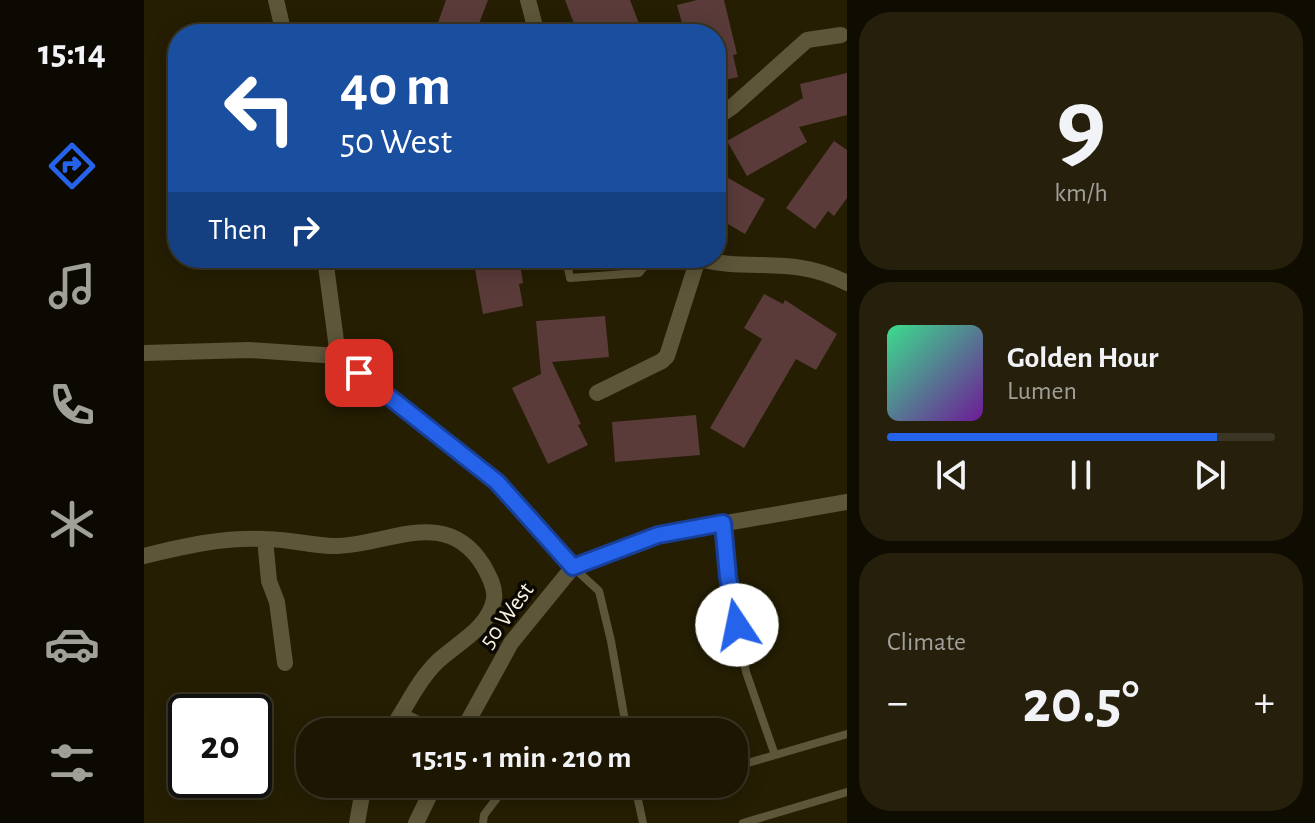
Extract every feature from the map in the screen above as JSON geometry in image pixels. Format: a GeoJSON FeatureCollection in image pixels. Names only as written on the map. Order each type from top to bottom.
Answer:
{"type":"FeatureCollection","features":[{"type":"Feature","properties":{"kind":"street"},"geometry":{"type":"LineString","coordinates":[[276,0],[282,24]]}},
{"type":"Feature","properties":{"kind":"street"},"geometry":{"type":"LineString","coordinates":[[528,0],[534,24]]}},
{"type":"Feature","properties":{"kind":"street"},"geometry":{"type":"LineString","coordinates":[[726,111],[807,40],[841,35]]}},
{"type":"Feature","properties":{"kind":"street"},"geometry":{"type":"LineString","coordinates":[[726,264],[794,265],[846,279]]}},
{"type":"Feature","properties":{"kind":"street"},"geometry":{"type":"LineString","coordinates":[[326,268],[338,356]]}},
{"type":"Feature","properties":{"kind":"street"},"geometry":{"type":"LineString","coordinates":[[597,393],[667,356],[694,268]]}},
{"type":"Feature","properties":{"kind":"street"},"geometry":{"type":"LineString","coordinates":[[144,353],[249,350],[338,356],[497,482],[573,567],[658,535],[847,502]]}},
{"type":"Feature","properties":{"kind":"street"},"geometry":{"type":"LineString","coordinates":[[144,556],[207,541],[265,539],[329,546],[355,545],[425,530],[452,536],[474,551],[491,578],[494,599],[474,633],[437,662],[412,694],[401,716],[405,718]]}},
{"type":"Feature","properties":{"kind":"street"},"geometry":{"type":"LineString","coordinates":[[265,539],[269,581],[277,602],[285,663]]}},
{"type":"Feature","properties":{"kind":"street","name":"50 West"},"geometry":{"type":"LineString","coordinates":[[470,718],[511,643],[573,567]]}},
{"type":"Feature","properties":{"kind":"street"},"geometry":{"type":"LineString","coordinates":[[357,823],[361,798]]}},
{"type":"Feature","properties":{"kind":"street"},"geometry":{"type":"LineString","coordinates":[[416,823],[428,798]]}},
{"type":"Feature","properties":{"kind":"lane"},"geometry":{"type":"LineString","coordinates":[[568,268],[570,278],[639,273],[643,268]]}},
{"type":"Feature","properties":{"kind":"lane"},"geometry":{"type":"LineString","coordinates":[[723,523],[728,577],[746,672],[775,755]]}},
{"type":"Feature","properties":{"kind":"lane"},"geometry":{"type":"LineString","coordinates":[[573,567],[599,591],[625,718]]}},
{"type":"Feature","properties":{"kind":"lane"},"geometry":{"type":"LineString","coordinates":[[748,763],[847,734]]}},
{"type":"Feature","properties":{"kind":"lane"},"geometry":{"type":"LineString","coordinates":[[743,823],[847,792]]}},
{"type":"Feature","properties":{"kind":"lane"},"geometry":{"type":"LineString","coordinates":[[483,823],[484,815],[497,798]]}},
{"type":"Feature","properties":{"kind":"lane"},"geometry":{"type":"LineString","coordinates":[[638,798],[643,823]]}},
{"type":"Feature","properties":{"kind":"building"},"geometry":{"type":"Polygon","coordinates":[[[446,0],[488,0],[479,24],[438,24],[446,0]]]}},
{"type":"Feature","properties":{"kind":"building"},"geometry":{"type":"Polygon","coordinates":[[[565,0],[630,0],[639,24],[574,24],[565,0]]]}},
{"type":"Feature","properties":{"kind":"building"},"geometry":{"type":"Polygon","coordinates":[[[697,0],[724,0],[737,54],[733,55],[738,77],[726,80],[726,24],[682,24],[677,5],[697,0]]]}},
{"type":"Feature","properties":{"kind":"building"},"geometry":{"type":"Polygon","coordinates":[[[847,73],[847,115],[799,127],[807,142],[747,176],[727,141],[803,98],[800,84],[847,73]]]}},
{"type":"Feature","properties":{"kind":"building"},"geometry":{"type":"Polygon","coordinates":[[[834,141],[847,150],[847,198],[834,216],[828,211],[815,229],[786,208],[834,141]]]}},
{"type":"Feature","properties":{"kind":"building"},"geometry":{"type":"Polygon","coordinates":[[[726,177],[765,199],[745,234],[726,223],[726,177]]]}},
{"type":"Feature","properties":{"kind":"building"},"geometry":{"type":"Polygon","coordinates":[[[475,268],[521,268],[523,283],[519,284],[523,306],[483,314],[475,268]]]}},
{"type":"Feature","properties":{"kind":"building"},"geometry":{"type":"Polygon","coordinates":[[[764,294],[783,304],[785,300],[837,334],[816,370],[796,359],[744,448],[710,428],[762,339],[744,328],[764,294]]]}},
{"type":"Feature","properties":{"kind":"building"},"geometry":{"type":"Polygon","coordinates":[[[605,316],[609,357],[552,362],[588,445],[548,464],[512,388],[541,374],[536,321],[605,316]]]}},
{"type":"Feature","properties":{"kind":"building"},"geometry":{"type":"Polygon","coordinates":[[[696,415],[700,455],[615,462],[612,422],[696,415]]]}},
{"type":"Feature","properties":{"kind":"route"},"geometry":{"type":"LineString","coordinates":[[359,373],[497,482],[573,567],[658,535],[723,523],[737,625]]}}]}
